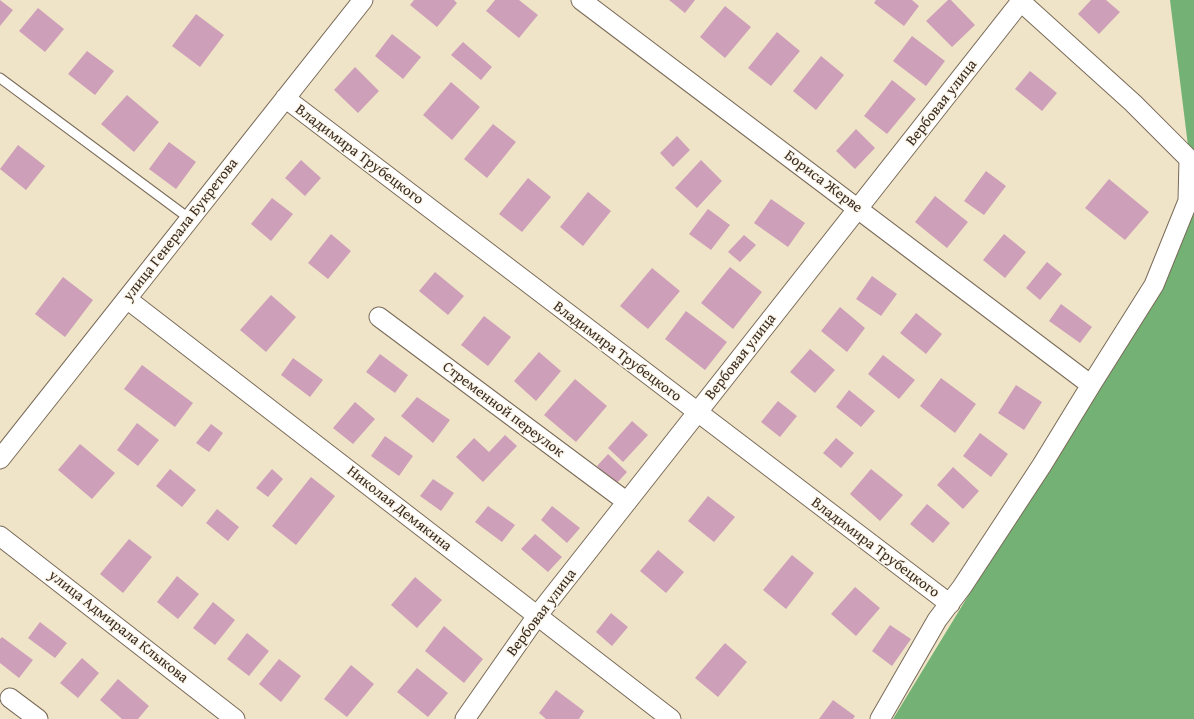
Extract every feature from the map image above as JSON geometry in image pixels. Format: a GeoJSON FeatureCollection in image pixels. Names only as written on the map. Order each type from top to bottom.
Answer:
{"type":"FeatureCollection","features":[{"type":"Feature","properties":{"kind":"street","name":"улица Генерала Букретова"},"geometry":{"type":"LineString","coordinates":[[0,459],[363,0]]}},
{"type":"Feature","properties":{"kind":"street","name":"Бориса Жерве"},"geometry":{"type":"LineString","coordinates":[[581,0],[1066,364],[1091,385]]}},
{"type":"Feature","properties":{"kind":"street","name":"Вербовая улица"},"geometry":{"type":"LineString","coordinates":[[465,719],[537,616],[1021,1]]}},
{"type":"Feature","properties":{"kind":"street"},"geometry":{"type":"LineString","coordinates":[[880,719],[937,620],[950,604],[1042,466],[1154,285],[1188,201],[1189,159],[1134,103],[1021,1]]}},
{"type":"Feature","properties":{"kind":"street","name":"Владимира Трубецкого"},"geometry":{"type":"LineString","coordinates":[[285,98],[697,413],[950,604]]}},
{"type":"Feature","properties":{"kind":"street","name":"Николая Демякина"},"geometry":{"type":"LineString","coordinates":[[127,299],[671,719]]}},
{"type":"Feature","properties":{"kind":"street","name":"Стременной переулок"},"geometry":{"type":"LineString","coordinates":[[379,317],[627,502]]}},
{"type":"Feature","properties":{"kind":"street","name":"улица Адмирала Клыкова"},"geometry":{"type":"LineString","coordinates":[[0,536],[236,719]]}},
{"type":"Feature","properties":{"kind":"street"},"geometry":{"type":"LineString","coordinates":[[10,698],[38,719]]}},
{"type":"Feature","properties":{"kind":"lane"},"geometry":{"type":"LineString","coordinates":[[0,78],[190,220]]}},
{"type":"Feature","properties":{"kind":"green space"},"geometry":{"type":"Polygon","coordinates":[[[1170,0],[1194,0],[1194,719],[893,719],[1167,270],[1189,154],[1170,0]]]}},
{"type":"Feature","properties":{"kind":"building"},"geometry":{"type":"Polygon","coordinates":[[[0,0],[13,10],[0,26],[0,0]]]}},
{"type":"Feature","properties":{"kind":"building"},"geometry":{"type":"Polygon","coordinates":[[[414,0],[454,0],[457,3],[437,27],[410,5],[414,0]]]}},
{"type":"Feature","properties":{"kind":"building"},"geometry":{"type":"Polygon","coordinates":[[[495,0],[519,0],[538,15],[519,38],[486,11],[495,0]]]}},
{"type":"Feature","properties":{"kind":"building"},"geometry":{"type":"Polygon","coordinates":[[[669,0],[695,0],[685,13],[669,0]]]}},
{"type":"Feature","properties":{"kind":"building"},"geometry":{"type":"Polygon","coordinates":[[[876,0],[912,0],[919,6],[904,26],[874,3],[876,0]]]}},
{"type":"Feature","properties":{"kind":"building"},"geometry":{"type":"Polygon","coordinates":[[[948,0],[951,0],[975,25],[952,47],[926,21],[948,0]]]}},
{"type":"Feature","properties":{"kind":"building"},"geometry":{"type":"Polygon","coordinates":[[[1091,0],[1106,0],[1120,12],[1099,34],[1078,14],[1091,0]]]}},
{"type":"Feature","properties":{"kind":"building"},"geometry":{"type":"Polygon","coordinates":[[[725,6],[751,27],[725,58],[700,37],[725,6]]]}},
{"type":"Feature","properties":{"kind":"building"},"geometry":{"type":"Polygon","coordinates":[[[38,8],[64,29],[45,52],[19,31],[38,8]]]}},
{"type":"Feature","properties":{"kind":"building"},"geometry":{"type":"Polygon","coordinates":[[[196,14],[224,35],[200,67],[172,46],[196,14]]]}},
{"type":"Feature","properties":{"kind":"building"},"geometry":{"type":"Polygon","coordinates":[[[777,32],[800,51],[771,86],[748,68],[777,32]]]}},
{"type":"Feature","properties":{"kind":"building"},"geometry":{"type":"Polygon","coordinates":[[[392,34],[421,57],[403,79],[375,56],[392,34]]]}},
{"type":"Feature","properties":{"kind":"building"},"geometry":{"type":"Polygon","coordinates":[[[912,36],[945,61],[926,86],[893,61],[912,36]]]}},
{"type":"Feature","properties":{"kind":"building"},"geometry":{"type":"Polygon","coordinates":[[[463,42],[492,67],[481,80],[451,55],[463,42]]]}},
{"type":"Feature","properties":{"kind":"building"},"geometry":{"type":"Polygon","coordinates":[[[87,51],[114,71],[95,95],[68,74],[87,51]]]}},
{"type":"Feature","properties":{"kind":"building"},"geometry":{"type":"Polygon","coordinates":[[[821,56],[844,75],[816,110],[793,91],[821,56]]]}},
{"type":"Feature","properties":{"kind":"building"},"geometry":{"type":"Polygon","coordinates":[[[355,67],[379,91],[358,113],[334,90],[355,67]]]}},
{"type":"Feature","properties":{"kind":"building"},"geometry":{"type":"Polygon","coordinates":[[[1030,71],[1057,93],[1042,111],[1015,89],[1030,71]]]}},
{"type":"Feature","properties":{"kind":"building"},"geometry":{"type":"Polygon","coordinates":[[[892,80],[916,99],[887,134],[864,116],[892,80]]]}},
{"type":"Feature","properties":{"kind":"building"},"geometry":{"type":"Polygon","coordinates":[[[451,82],[480,107],[452,140],[423,115],[451,82]]]}},
{"type":"Feature","properties":{"kind":"building"},"geometry":{"type":"Polygon","coordinates":[[[127,95],[159,122],[134,152],[101,124],[127,95]]]}},
{"type":"Feature","properties":{"kind":"building"},"geometry":{"type":"Polygon","coordinates":[[[493,124],[516,142],[487,178],[464,159],[493,124]]]}},
{"type":"Feature","properties":{"kind":"building"},"geometry":{"type":"Polygon","coordinates":[[[856,129],[875,148],[855,169],[836,151],[856,129]]]}},
{"type":"Feature","properties":{"kind":"building"},"geometry":{"type":"Polygon","coordinates":[[[677,136],[690,150],[673,167],[660,153],[677,136]]]}},
{"type":"Feature","properties":{"kind":"building"},"geometry":{"type":"Polygon","coordinates":[[[169,142],[196,162],[176,189],[149,169],[169,142]]]}},
{"type":"Feature","properties":{"kind":"building"},"geometry":{"type":"Polygon","coordinates":[[[18,145],[45,166],[26,190],[0,169],[18,145]]]}},
{"type":"Feature","properties":{"kind":"building"},"geometry":{"type":"Polygon","coordinates":[[[301,160],[321,178],[305,196],[285,178],[301,160]]]}},
{"type":"Feature","properties":{"kind":"building"},"geometry":{"type":"Polygon","coordinates":[[[701,160],[722,181],[697,208],[675,188],[701,160]]]}},
{"type":"Feature","properties":{"kind":"building"},"geometry":{"type":"Polygon","coordinates":[[[986,171],[1006,186],[984,215],[964,201],[986,171]]]}},
{"type":"Feature","properties":{"kind":"building"},"geometry":{"type":"Polygon","coordinates":[[[528,178],[551,197],[522,232],[499,214],[528,178]]]}},
{"type":"Feature","properties":{"kind":"building"},"geometry":{"type":"Polygon","coordinates":[[[1109,179],[1149,212],[1125,240],[1085,208],[1109,179]]]}},
{"type":"Feature","properties":{"kind":"building"},"geometry":{"type":"Polygon","coordinates":[[[588,192],[611,211],[583,246],[560,227],[588,192]]]}},
{"type":"Feature","properties":{"kind":"building"},"geometry":{"type":"Polygon","coordinates":[[[935,196],[968,222],[947,248],[915,222],[935,196]]]}},
{"type":"Feature","properties":{"kind":"building"},"geometry":{"type":"Polygon","coordinates":[[[272,198],[293,214],[271,241],[251,224],[272,198]]]}},
{"type":"Feature","properties":{"kind":"building"},"geometry":{"type":"Polygon","coordinates":[[[771,199],[805,223],[788,247],[754,223],[771,199]]]}},
{"type":"Feature","properties":{"kind":"building"},"geometry":{"type":"Polygon","coordinates":[[[708,209],[730,225],[711,250],[689,234],[708,209]]]}},
{"type":"Feature","properties":{"kind":"building"},"geometry":{"type":"Polygon","coordinates":[[[331,234],[351,251],[328,279],[308,263],[331,234]]]}},
{"type":"Feature","properties":{"kind":"building"},"geometry":{"type":"Polygon","coordinates":[[[1004,234],[1026,252],[1005,278],[983,260],[1004,234]]]}},
{"type":"Feature","properties":{"kind":"building"},"geometry":{"type":"Polygon","coordinates":[[[744,235],[756,245],[740,262],[728,252],[744,235]]]}},
{"type":"Feature","properties":{"kind":"building"},"geometry":{"type":"Polygon","coordinates":[[[1047,262],[1062,274],[1040,300],[1026,288],[1047,262]]]}},
{"type":"Feature","properties":{"kind":"building"},"geometry":{"type":"Polygon","coordinates":[[[730,267],[762,292],[733,329],[701,303],[730,267]]]}},
{"type":"Feature","properties":{"kind":"building"},"geometry":{"type":"Polygon","coordinates":[[[652,268],[680,291],[648,329],[620,306],[652,268]]]}},
{"type":"Feature","properties":{"kind":"building"},"geometry":{"type":"Polygon","coordinates":[[[435,272],[464,296],[448,315],[419,291],[435,272]]]}},
{"type":"Feature","properties":{"kind":"building"},"geometry":{"type":"Polygon","coordinates":[[[872,276],[897,294],[881,316],[856,299],[872,276]]]}},
{"type":"Feature","properties":{"kind":"building"},"geometry":{"type":"Polygon","coordinates":[[[63,277],[93,300],[65,337],[35,314],[63,277]]]}},
{"type":"Feature","properties":{"kind":"building"},"geometry":{"type":"Polygon","coordinates":[[[271,295],[296,317],[266,352],[240,330],[271,295]]]}},
{"type":"Feature","properties":{"kind":"building"},"geometry":{"type":"Polygon","coordinates":[[[1061,304],[1092,327],[1080,343],[1049,321],[1061,304]]]}},
{"type":"Feature","properties":{"kind":"building"},"geometry":{"type":"Polygon","coordinates":[[[840,307],[865,328],[847,352],[821,331],[840,307]]]}},
{"type":"Feature","properties":{"kind":"building"},"geometry":{"type":"Polygon","coordinates":[[[686,311],[727,342],[705,370],[665,339],[686,311]]]}},
{"type":"Feature","properties":{"kind":"building"},"geometry":{"type":"Polygon","coordinates":[[[916,313],[942,334],[926,354],[900,333],[916,313]]]}},
{"type":"Feature","properties":{"kind":"building"},"geometry":{"type":"Polygon","coordinates":[[[484,316],[511,337],[488,366],[461,345],[484,316]]]}},
{"type":"Feature","properties":{"kind":"building"},"geometry":{"type":"Polygon","coordinates":[[[810,349],[835,370],[815,393],[790,372],[810,349]]]}},
{"type":"Feature","properties":{"kind":"building"},"geometry":{"type":"Polygon","coordinates":[[[539,352],[561,371],[536,401],[514,381],[539,352]]]}},
{"type":"Feature","properties":{"kind":"building"},"geometry":{"type":"Polygon","coordinates":[[[380,354],[408,375],[395,393],[366,372],[380,354]]]}},
{"type":"Feature","properties":{"kind":"building"},"geometry":{"type":"Polygon","coordinates":[[[883,355],[915,380],[899,399],[868,374],[883,355]]]}},
{"type":"Feature","properties":{"kind":"building"},"geometry":{"type":"Polygon","coordinates":[[[293,358],[323,380],[310,397],[281,375],[293,358]]]}},
{"type":"Feature","properties":{"kind":"building"},"geometry":{"type":"Polygon","coordinates":[[[142,365],[193,403],[175,427],[124,389],[142,365]]]}},
{"type":"Feature","properties":{"kind":"building"},"geometry":{"type":"Polygon","coordinates":[[[941,378],[976,404],[955,433],[920,406],[941,378]]]}},
{"type":"Feature","properties":{"kind":"building"},"geometry":{"type":"Polygon","coordinates":[[[575,379],[607,406],[576,442],[544,415],[575,379]]]}},
{"type":"Feature","properties":{"kind":"building"},"geometry":{"type":"Polygon","coordinates":[[[1016,385],[1042,402],[1024,430],[998,413],[1016,385]]]}},
{"type":"Feature","properties":{"kind":"building"},"geometry":{"type":"Polygon","coordinates":[[[849,390],[875,411],[861,427],[836,407],[849,390]]]}},
{"type":"Feature","properties":{"kind":"building"},"geometry":{"type":"Polygon","coordinates":[[[417,397],[450,420],[433,443],[401,416],[417,397]]]}},
{"type":"Feature","properties":{"kind":"building"},"geometry":{"type":"Polygon","coordinates":[[[778,401],[797,416],[780,437],[761,422],[778,401]]]}},
{"type":"Feature","properties":{"kind":"building"},"geometry":{"type":"Polygon","coordinates":[[[355,402],[375,419],[353,444],[333,428],[355,402]]]}},
{"type":"Feature","properties":{"kind":"building"},"geometry":{"type":"Polygon","coordinates":[[[632,421],[648,435],[623,462],[608,448],[632,421]]]}},
{"type":"Feature","properties":{"kind":"building"},"geometry":{"type":"Polygon","coordinates":[[[137,423],[159,440],[138,466],[117,450],[137,423]]]}},
{"type":"Feature","properties":{"kind":"building"},"geometry":{"type":"Polygon","coordinates":[[[211,424],[223,433],[209,452],[196,443],[211,424]]]}},
{"type":"Feature","properties":{"kind":"building"},"geometry":{"type":"Polygon","coordinates":[[[980,433],[1008,454],[991,477],[963,456],[980,433]]]}},
{"type":"Feature","properties":{"kind":"building"},"geometry":{"type":"Polygon","coordinates":[[[505,435],[517,446],[483,482],[456,457],[474,438],[489,452],[505,435]]]}},
{"type":"Feature","properties":{"kind":"building"},"geometry":{"type":"Polygon","coordinates":[[[385,436],[413,456],[399,476],[371,456],[385,436]]]}},
{"type":"Feature","properties":{"kind":"building"},"geometry":{"type":"Polygon","coordinates":[[[836,438],[854,453],[841,468],[823,453],[836,438]]]}},
{"type":"Feature","properties":{"kind":"building"},"geometry":{"type":"Polygon","coordinates":[[[80,444],[115,473],[92,499],[58,470],[80,444]]]}},
{"type":"Feature","properties":{"kind":"building"},"geometry":{"type":"Polygon","coordinates":[[[608,454],[627,472],[616,484],[597,466],[608,454]]]}},
{"type":"Feature","properties":{"kind":"building"},"geometry":{"type":"Polygon","coordinates":[[[953,467],[979,491],[963,509],[937,485],[953,467]]]}},
{"type":"Feature","properties":{"kind":"building"},"geometry":{"type":"Polygon","coordinates":[[[170,469],[196,490],[182,507],[156,486],[170,469]]]}},
{"type":"Feature","properties":{"kind":"building"},"geometry":{"type":"Polygon","coordinates":[[[272,469],[283,479],[268,497],[256,488],[272,469]]]}},
{"type":"Feature","properties":{"kind":"building"},"geometry":{"type":"Polygon","coordinates":[[[871,469],[903,495],[880,521],[850,494],[871,469]]]}},
{"type":"Feature","properties":{"kind":"building"},"geometry":{"type":"Polygon","coordinates":[[[311,477],[335,496],[296,545],[272,526],[311,477]]]}},
{"type":"Feature","properties":{"kind":"building"},"geometry":{"type":"Polygon","coordinates":[[[433,479],[454,493],[441,511],[420,496],[433,479]]]}},
{"type":"Feature","properties":{"kind":"building"},"geometry":{"type":"Polygon","coordinates":[[[708,496],[735,517],[714,542],[688,521],[708,496]]]}},
{"type":"Feature","properties":{"kind":"building"},"geometry":{"type":"Polygon","coordinates":[[[927,504],[950,523],[933,543],[910,524],[927,504]]]}},
{"type":"Feature","properties":{"kind":"building"},"geometry":{"type":"Polygon","coordinates":[[[488,506],[515,525],[502,542],[475,522],[488,506]]]}},
{"type":"Feature","properties":{"kind":"building"},"geometry":{"type":"Polygon","coordinates":[[[552,506],[580,528],[567,543],[541,520],[552,506]]]}},
{"type":"Feature","properties":{"kind":"building"},"geometry":{"type":"Polygon","coordinates":[[[217,509],[239,527],[228,541],[206,523],[217,509]]]}},
{"type":"Feature","properties":{"kind":"building"},"geometry":{"type":"Polygon","coordinates":[[[535,534],[562,557],[548,572],[521,549],[535,534]]]}},
{"type":"Feature","properties":{"kind":"building"},"geometry":{"type":"Polygon","coordinates":[[[129,539],[152,557],[123,593],[100,574],[129,539]]]}},
{"type":"Feature","properties":{"kind":"building"},"geometry":{"type":"Polygon","coordinates":[[[658,550],[684,572],[666,593],[640,571],[658,550]]]}},
{"type":"Feature","properties":{"kind":"building"},"geometry":{"type":"Polygon","coordinates":[[[792,555],[814,573],[786,609],[763,590],[792,555]]]}},
{"type":"Feature","properties":{"kind":"building"},"geometry":{"type":"Polygon","coordinates":[[[177,576],[199,594],[178,619],[157,602],[177,576]]]}},
{"type":"Feature","properties":{"kind":"building"},"geometry":{"type":"Polygon","coordinates":[[[415,577],[442,600],[417,628],[391,605],[415,577]]]}},
{"type":"Feature","properties":{"kind":"building"},"geometry":{"type":"Polygon","coordinates":[[[855,587],[880,608],[856,636],[831,614],[855,587]]]}},
{"type":"Feature","properties":{"kind":"building"},"geometry":{"type":"Polygon","coordinates":[[[213,602],[235,620],[215,645],[193,628],[213,602]]]}},
{"type":"Feature","properties":{"kind":"building"},"geometry":{"type":"Polygon","coordinates":[[[611,613],[628,627],[612,646],[596,632],[611,613]]]}},
{"type":"Feature","properties":{"kind":"building"},"geometry":{"type":"Polygon","coordinates":[[[40,622],[67,643],[55,658],[28,638],[40,622]]]}},
{"type":"Feature","properties":{"kind":"building"},"geometry":{"type":"Polygon","coordinates":[[[890,625],[911,639],[892,666],[872,651],[890,625]]]}},
{"type":"Feature","properties":{"kind":"building"},"geometry":{"type":"Polygon","coordinates":[[[444,626],[483,659],[464,683],[425,651],[444,626]]]}},
{"type":"Feature","properties":{"kind":"building"},"geometry":{"type":"Polygon","coordinates":[[[247,633],[269,651],[249,676],[227,659],[247,633]]]}},
{"type":"Feature","properties":{"kind":"building"},"geometry":{"type":"Polygon","coordinates":[[[2,637],[33,660],[19,678],[0,663],[0,639],[2,637]]]}},
{"type":"Feature","properties":{"kind":"building"},"geometry":{"type":"Polygon","coordinates":[[[725,643],[747,662],[718,697],[695,678],[725,643]]]}},
{"type":"Feature","properties":{"kind":"building"},"geometry":{"type":"Polygon","coordinates":[[[82,658],[99,673],[78,698],[60,683],[82,658]]]}},
{"type":"Feature","properties":{"kind":"building"},"geometry":{"type":"Polygon","coordinates":[[[279,659],[301,676],[281,702],[259,684],[279,659]]]}},
{"type":"Feature","properties":{"kind":"building"},"geometry":{"type":"Polygon","coordinates":[[[351,665],[374,684],[347,717],[324,699],[351,665]]]}},
{"type":"Feature","properties":{"kind":"building"},"geometry":{"type":"Polygon","coordinates":[[[417,668],[448,693],[428,717],[397,692],[417,668]]]}},
{"type":"Feature","properties":{"kind":"building"},"geometry":{"type":"Polygon","coordinates":[[[118,679],[149,706],[138,719],[122,719],[100,700],[118,679]]]}},
{"type":"Feature","properties":{"kind":"building"},"geometry":{"type":"Polygon","coordinates":[[[556,690],[584,711],[579,719],[546,719],[539,713],[556,690]]]}},
{"type":"Feature","properties":{"kind":"building"},"geometry":{"type":"Polygon","coordinates":[[[833,700],[855,716],[853,719],[819,719],[833,700]]]}}]}
